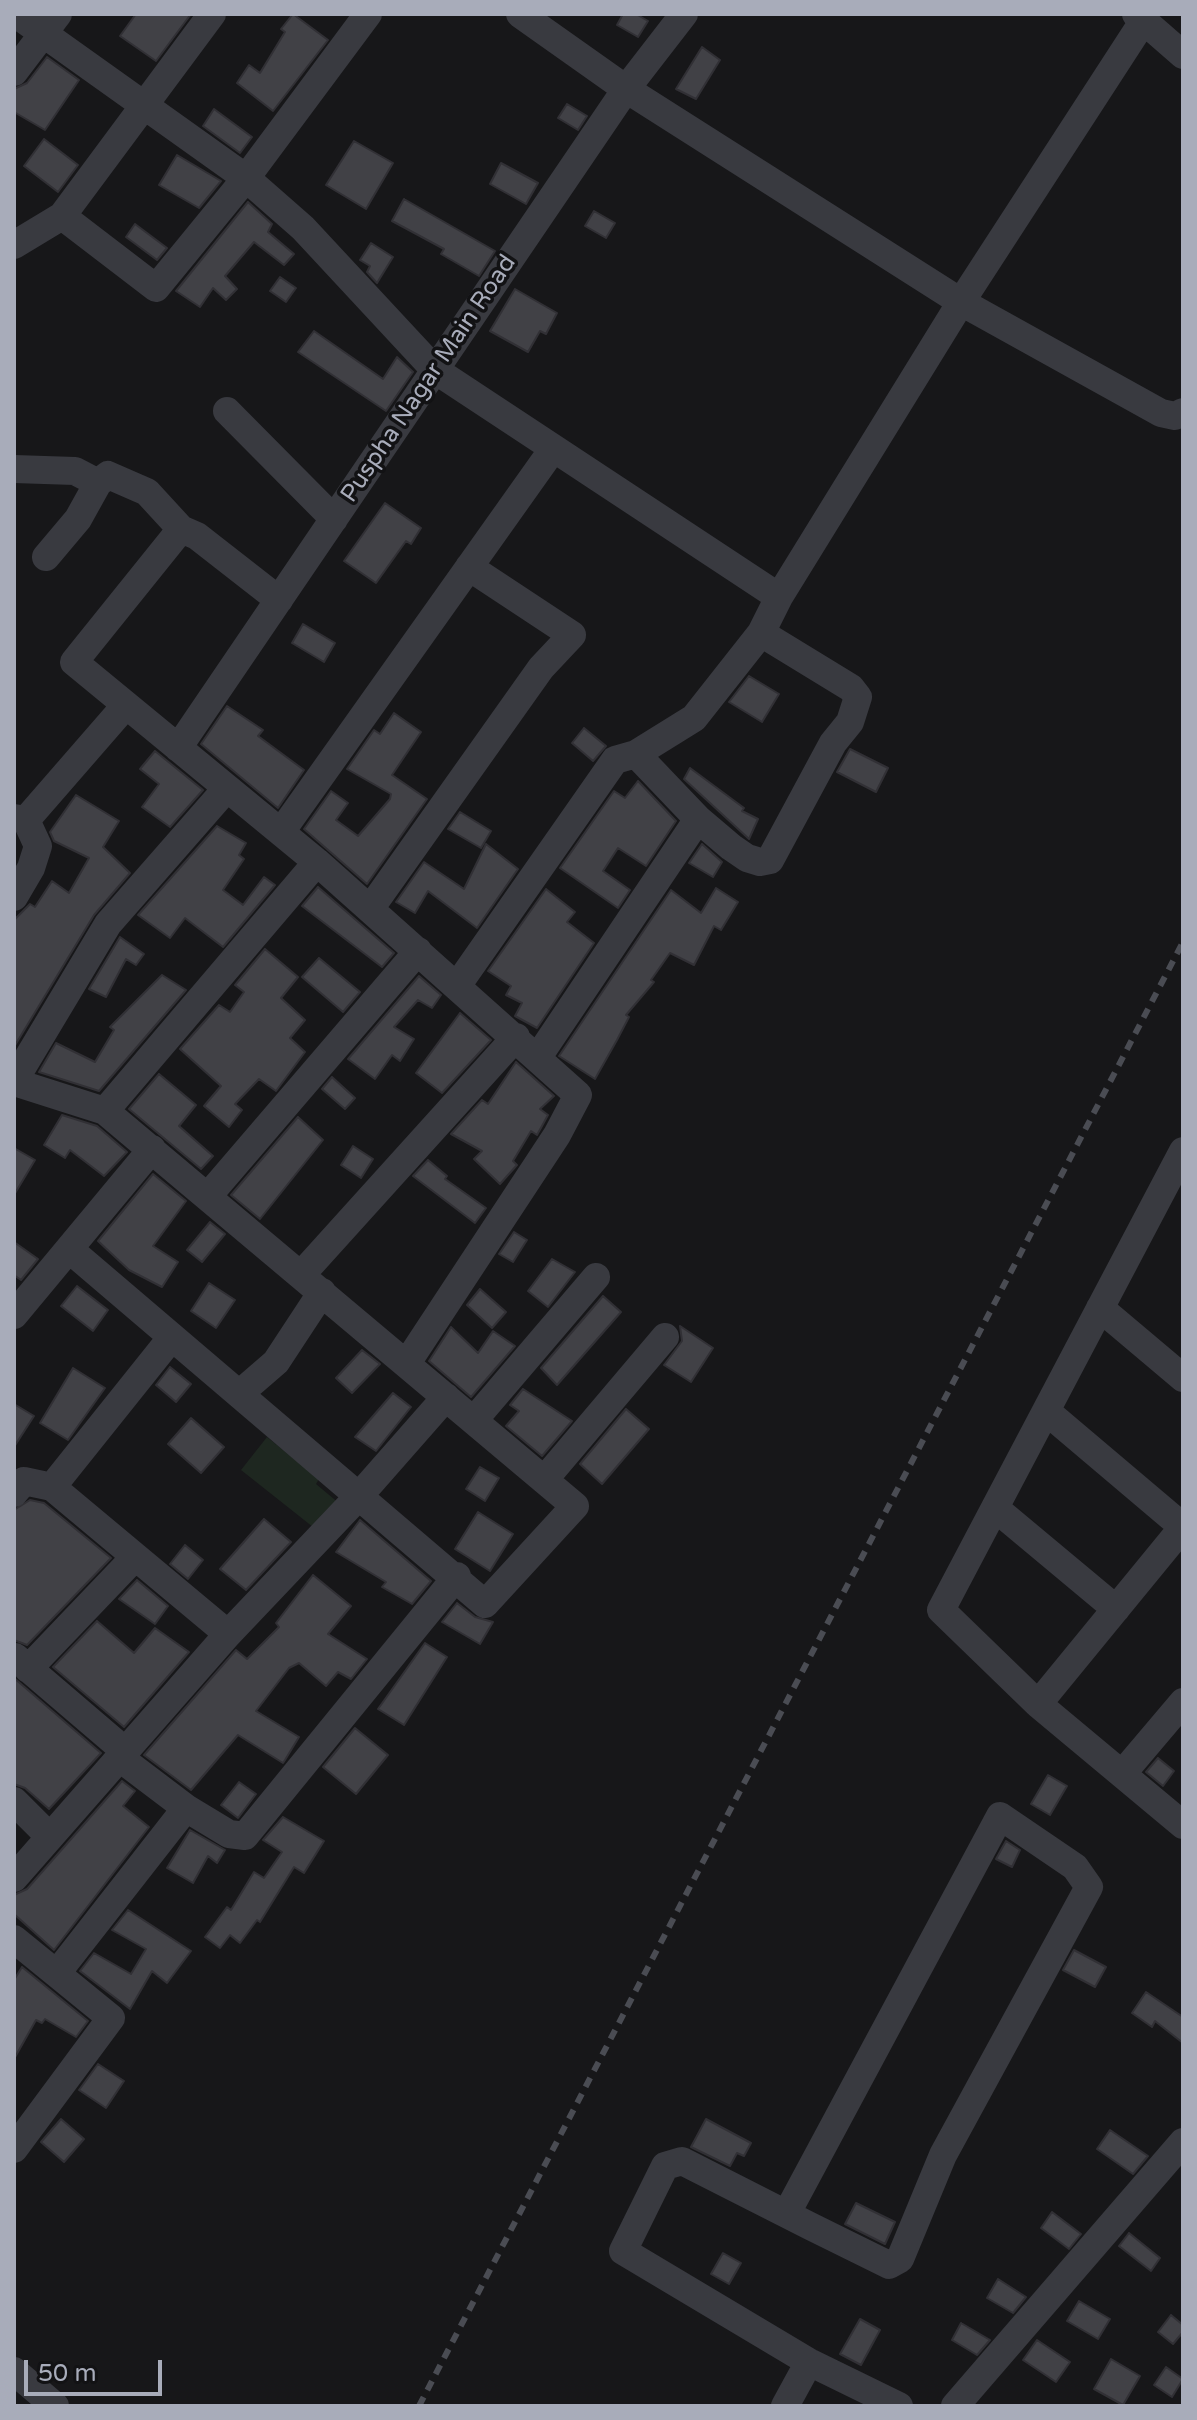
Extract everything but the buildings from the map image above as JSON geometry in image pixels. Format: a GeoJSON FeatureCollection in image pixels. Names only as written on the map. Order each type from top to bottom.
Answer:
{"type":"FeatureCollection","features":[{"type":"Feature","properties":{"kind":"street"},"geometry":{"type":"LineString","coordinates":[[16,14],[51,23],[144,102],[246,178],[303,228],[435,370],[779,597]]}},
{"type":"Feature","properties":{"kind":"street"},"geometry":{"type":"LineString","coordinates":[[14,245],[62,216],[212,14]]}},
{"type":"Feature","properties":{"kind":"street"},"geometry":{"type":"LineString","coordinates":[[62,216],[156,288],[246,178],[368,14]]}},
{"type":"Feature","properties":{"kind":"street"},"geometry":{"type":"LineString","coordinates":[[520,14],[626,89],[961,302],[1161,413],[1175,416],[1183,412]]}},
{"type":"Feature","properties":{"kind":"street","name":"Puspha Nagar Main Road"},"geometry":{"type":"LineString","coordinates":[[178,748],[626,89],[684,14]]}},
{"type":"Feature","properties":{"kind":"street"},"geometry":{"type":"LineString","coordinates":[[457,986],[615,760],[636,754],[694,718],[761,633],[779,597],[1139,19],[1183,55]]}},
{"type":"Feature","properties":{"kind":"street"},"geometry":{"type":"LineString","coordinates":[[14,72],[51,23]]}},
{"type":"Feature","properties":{"kind":"street"},"geometry":{"type":"LineString","coordinates":[[227,411],[334,519]]}},
{"type":"Feature","properties":{"kind":"street"},"geometry":{"type":"LineString","coordinates":[[281,832],[553,449]]}},
{"type":"Feature","properties":{"kind":"street"},"geometry":{"type":"LineString","coordinates":[[14,469],[75,471],[98,483]]}},
{"type":"Feature","properties":{"kind":"street"},"geometry":{"type":"LineString","coordinates":[[46,557],[78,519],[98,483],[108,475],[147,492],[181,529],[197,536],[279,600]]}},
{"type":"Feature","properties":{"kind":"street"},"geometry":{"type":"LineString","coordinates":[[181,529],[74,662],[317,862],[578,1095],[557,1135],[407,1363]]}},
{"type":"Feature","properties":{"kind":"street"},"geometry":{"type":"LineString","coordinates":[[370,909],[541,668],[572,635],[469,567]]}},
{"type":"Feature","properties":{"kind":"street"},"geometry":{"type":"LineString","coordinates":[[636,754],[698,819],[747,858],[760,862],[770,860],[833,743],[850,722],[858,697],[851,688],[761,633]]}},
{"type":"Feature","properties":{"kind":"street"},"geometry":{"type":"LineString","coordinates":[[14,897],[31,868],[38,846],[20,819],[126,705]]}},
{"type":"Feature","properties":{"kind":"street"},"geometry":{"type":"LineString","coordinates":[[69,1249],[457,1576],[485,1604],[575,1506],[105,1111],[14,1081],[108,924],[227,788]]}},
{"type":"Feature","properties":{"kind":"street"},"geometry":{"type":"LineString","coordinates":[[538,1057],[698,819]]}},
{"type":"Feature","properties":{"kind":"street"},"geometry":{"type":"LineString","coordinates":[[105,1111],[317,862]]}},
{"type":"Feature","properties":{"kind":"street"},"geometry":{"type":"LineString","coordinates":[[208,1196],[418,951]]}},
{"type":"Feature","properties":{"kind":"street"},"geometry":{"type":"LineString","coordinates":[[239,1394],[276,1362],[312,1284],[516,1037]]}},
{"type":"Feature","properties":{"kind":"street"},"geometry":{"type":"LineString","coordinates":[[14,1315],[152,1149]]}},
{"type":"Feature","properties":{"kind":"street"},"geometry":{"type":"LineString","coordinates":[[1183,1151],[941,1610],[1038,1704],[1183,1825]]}},
{"type":"Feature","properties":{"kind":"street"},"geometry":{"type":"LineString","coordinates":[[474,1420],[596,1277]]}},
{"type":"Feature","properties":{"kind":"street"},"geometry":{"type":"LineString","coordinates":[[1100,1308],[1183,1378]]}},
{"type":"Feature","properties":{"kind":"street"},"geometry":{"type":"LineString","coordinates":[[52,1487],[172,1337]]}},
{"type":"Feature","properties":{"kind":"street"},"geometry":{"type":"LineString","coordinates":[[544,1480],[665,1337]]}},
{"type":"Feature","properties":{"kind":"street"},"geometry":{"type":"LineString","coordinates":[[14,1878],[228,1634],[359,1496],[446,1397]]}},
{"type":"Feature","properties":{"kind":"street"},"geometry":{"type":"LineString","coordinates":[[1038,1704],[1183,1527],[1046,1411]]}},
{"type":"Feature","properties":{"kind":"street"},"geometry":{"type":"LineString","coordinates":[[14,1493],[24,1481],[52,1487],[228,1634]]}},
{"type":"Feature","properties":{"kind":"street"},"geometry":{"type":"LineString","coordinates":[[995,1508],[1116,1609]]}},
{"type":"Feature","properties":{"kind":"street"},"geometry":{"type":"LineString","coordinates":[[135,1557],[21,1662],[186,1808],[229,1834],[245,1836],[457,1576]]}},
{"type":"Feature","properties":{"kind":"street"},"geometry":{"type":"LineString","coordinates":[[1122,1774],[1183,1702]]}},
{"type":"Feature","properties":{"kind":"street"},"geometry":{"type":"LineString","coordinates":[[14,1801],[50,1837]]}},
{"type":"Feature","properties":{"kind":"street"},"geometry":{"type":"LineString","coordinates":[[57,1973],[186,1808]]}},
{"type":"Feature","properties":{"kind":"street"},"geometry":{"type":"LineString","coordinates":[[787,2213],[1000,1816],[1075,1867],[1089,1887],[943,2155],[900,2259],[889,2265],[682,2161],[665,2166],[623,2251],[809,2362],[899,2406]]}},
{"type":"Feature","properties":{"kind":"street"},"geometry":{"type":"LineString","coordinates":[[14,1939],[111,2018],[14,2149]]}},
{"type":"Feature","properties":{"kind":"street"},"geometry":{"type":"LineString","coordinates":[[955,2406],[1183,2142]]}},
{"type":"Feature","properties":{"kind":"street"},"geometry":{"type":"LineString","coordinates":[[785,2406],[809,2362]]}},
{"type":"Feature","properties":{"kind":"street"},"geometry":{"type":"LineString","coordinates":[[14,2371],[55,2406]]}},
{"type":"Feature","properties":{"kind":"shaded area"},"geometry":{"type":"Polygon","coordinates":[[[267,1437],[319,1479],[316,1484],[340,1504],[318,1531],[241,1470],[267,1437]]]}},
{"type":"Feature","properties":{"kind":"railway"},"geometry":{"type":"LineString","coordinates":[[419,2406],[1183,942]]}}]}
